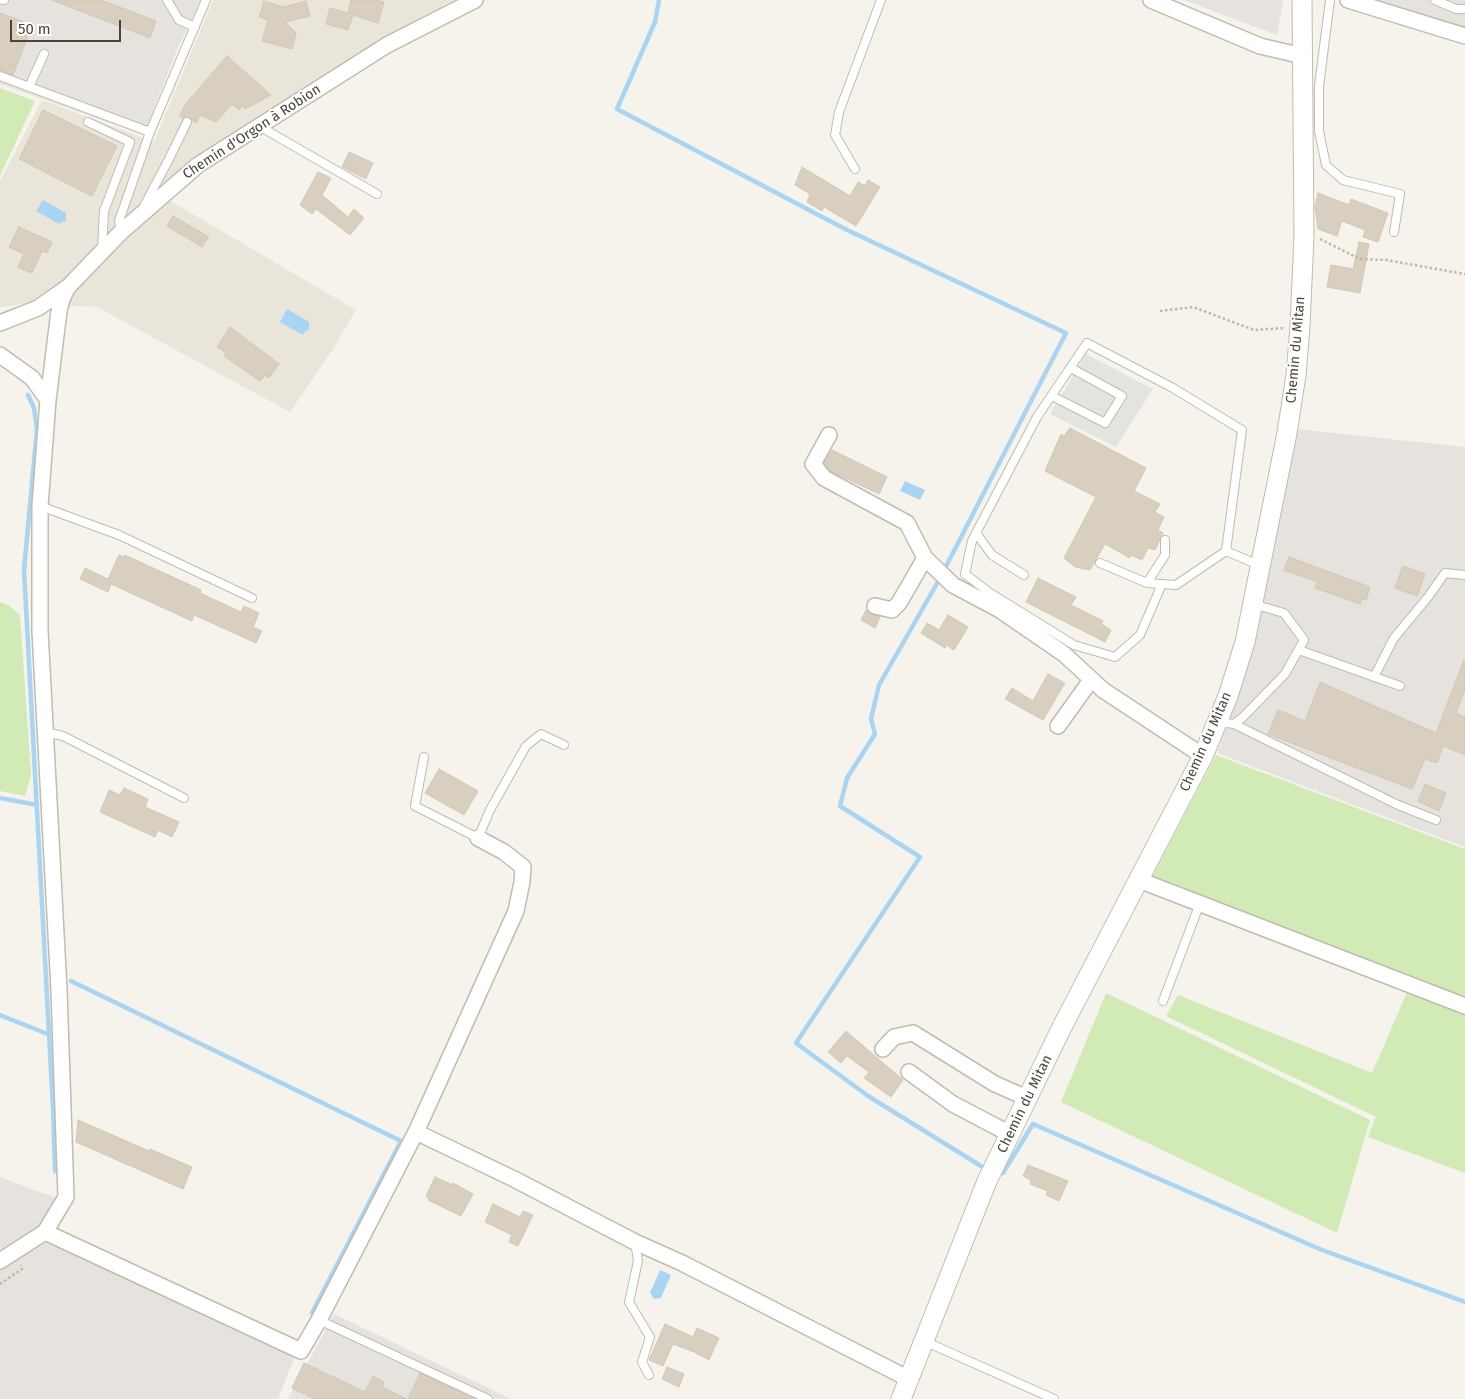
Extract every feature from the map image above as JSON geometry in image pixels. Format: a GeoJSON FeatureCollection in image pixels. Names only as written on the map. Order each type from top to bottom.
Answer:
{"type":"FeatureCollection","features":[{"type":"Feature","properties":{"kind":"street","name":"Chemin d'Orgon à Robion"},"geometry":{"type":"LineString","coordinates":[[0,323],[38,308],[68,287],[120,232],[198,165],[388,45],[475,0]]}},
{"type":"Feature","properties":{"kind":"street"},"geometry":{"type":"LineString","coordinates":[[1151,0],[1260,46],[1303,56]]}},
{"type":"Feature","properties":{"kind":"street","name":"Chemin du Mitan"},"geometry":{"type":"LineString","coordinates":[[902,1399],[987,1181],[1062,1028],[1203,756],[1226,723],[1261,566],[1287,433],[1296,375],[1304,236],[1302,0]]}},
{"type":"Feature","properties":{"kind":"street"},"geometry":{"type":"LineString","coordinates":[[1348,0],[1465,36]]}},
{"type":"Feature","properties":{"kind":"street"},"geometry":{"type":"LineString","coordinates":[[0,1261],[45,1232],[66,1197],[59,990],[40,632],[40,506],[48,400],[59,311],[68,287]]}},
{"type":"Feature","properties":{"kind":"street"},"geometry":{"type":"LineString","coordinates":[[0,355],[32,378],[48,400]]}},
{"type":"Feature","properties":{"kind":"street"},"geometry":{"type":"LineString","coordinates":[[829,434],[813,464],[824,478],[907,522],[925,558],[972,603],[1000,610],[1064,654],[1103,690],[1203,756]]}},
{"type":"Feature","properties":{"kind":"street"},"geometry":{"type":"LineString","coordinates":[[876,606],[892,610],[899,603],[925,558]]}},
{"type":"Feature","properties":{"kind":"street"},"geometry":{"type":"LineString","coordinates":[[1058,726],[1091,680]]}},
{"type":"Feature","properties":{"kind":"street"},"geometry":{"type":"LineString","coordinates":[[45,1232],[301,1351],[319,1320],[416,1132],[516,911],[523,867],[504,852],[478,838]]}},
{"type":"Feature","properties":{"kind":"street"},"geometry":{"type":"LineString","coordinates":[[1140,880],[1465,1006]]}},
{"type":"Feature","properties":{"kind":"street"},"geometry":{"type":"LineString","coordinates":[[883,1049],[894,1037],[913,1033],[995,1084],[1027,1098]]}},
{"type":"Feature","properties":{"kind":"street"},"geometry":{"type":"LineString","coordinates":[[909,1072],[954,1104],[1010,1134]]}},
{"type":"Feature","properties":{"kind":"street"},"geometry":{"type":"LineString","coordinates":[[416,1132],[514,1179],[635,1242],[700,1272],[909,1379]]}},
{"type":"Feature","properties":{"kind":"lane"},"geometry":{"type":"LineString","coordinates":[[167,0],[179,20],[195,27]]}},
{"type":"Feature","properties":{"kind":"lane"},"geometry":{"type":"LineString","coordinates":[[120,232],[119,221],[150,132],[206,0]]}},
{"type":"Feature","properties":{"kind":"lane"},"geometry":{"type":"LineString","coordinates":[[855,169],[835,134],[840,112],[881,0]]}},
{"type":"Feature","properties":{"kind":"lane"},"geometry":{"type":"LineString","coordinates":[[1330,0],[1319,86],[1320,132],[1326,165],[1343,180],[1400,194],[1394,232]]}},
{"type":"Feature","properties":{"kind":"lane"},"geometry":{"type":"LineString","coordinates":[[1435,0],[1456,9],[1465,9]]}},
{"type":"Feature","properties":{"kind":"lane"},"geometry":{"type":"LineString","coordinates":[[29,87],[44,54]]}},
{"type":"Feature","properties":{"kind":"lane"},"geometry":{"type":"LineString","coordinates":[[0,76],[150,132]]}},
{"type":"Feature","properties":{"kind":"lane"},"geometry":{"type":"LineString","coordinates":[[88,122],[130,142],[104,211],[102,252]]}},
{"type":"Feature","properties":{"kind":"lane"},"geometry":{"type":"LineString","coordinates":[[140,214],[187,122]]}},
{"type":"Feature","properties":{"kind":"lane"},"geometry":{"type":"LineString","coordinates":[[259,126],[377,194]]}},
{"type":"Feature","properties":{"kind":"lane"},"geometry":{"type":"LineString","coordinates":[[1100,563],[1147,583],[1162,584],[1176,585],[1226,551],[1242,430],[1173,388],[1087,343],[1037,417],[972,541],[965,574],[990,593],[1074,644],[1115,657],[1140,635],[1162,584]]}},
{"type":"Feature","properties":{"kind":"lane"},"geometry":{"type":"LineString","coordinates":[[1052,396],[1104,423],[1122,396],[1071,368]]}},
{"type":"Feature","properties":{"kind":"lane"},"geometry":{"type":"LineString","coordinates":[[40,506],[119,535],[252,598]]}},
{"type":"Feature","properties":{"kind":"lane"},"geometry":{"type":"LineString","coordinates":[[976,533],[992,555],[1024,575]]}},
{"type":"Feature","properties":{"kind":"lane"},"geometry":{"type":"LineString","coordinates":[[1147,583],[1165,554],[1165,540]]}},
{"type":"Feature","properties":{"kind":"lane"},"geometry":{"type":"LineString","coordinates":[[1226,551],[1261,566]]}},
{"type":"Feature","properties":{"kind":"lane"},"geometry":{"type":"LineString","coordinates":[[1374,676],[1394,638],[1445,573],[1465,574]]}},
{"type":"Feature","properties":{"kind":"lane"},"geometry":{"type":"LineString","coordinates":[[1226,723],[1242,718],[1285,674],[1304,640],[1284,613],[1253,604]]}},
{"type":"Feature","properties":{"kind":"lane"},"geometry":{"type":"LineString","coordinates":[[1299,650],[1400,686]]}},
{"type":"Feature","properties":{"kind":"lane"},"geometry":{"type":"LineString","coordinates":[[1226,723],[1398,805],[1436,820]]}},
{"type":"Feature","properties":{"kind":"lane"},"geometry":{"type":"LineString","coordinates":[[45,732],[63,736],[184,798]]}},
{"type":"Feature","properties":{"kind":"lane"},"geometry":{"type":"LineString","coordinates":[[424,758],[415,806],[478,838],[490,810],[526,746],[541,734],[564,745]]}},
{"type":"Feature","properties":{"kind":"lane"},"geometry":{"type":"LineString","coordinates":[[1163,1001],[1200,903]]}},
{"type":"Feature","properties":{"kind":"lane"},"geometry":{"type":"LineString","coordinates":[[635,1242],[638,1261],[629,1302],[650,1338],[642,1362],[649,1375]]}},
{"type":"Feature","properties":{"kind":"lane"},"geometry":{"type":"LineString","coordinates":[[319,1320],[488,1399]]}},
{"type":"Feature","properties":{"kind":"lane"},"geometry":{"type":"LineString","coordinates":[[924,1341],[1054,1399]]}},
{"type":"Feature","properties":{"kind":"path"},"geometry":{"type":"LineString","coordinates":[[1304,236],[1317,238],[1360,259],[1386,260],[1465,274]]}},
{"type":"Feature","properties":{"kind":"path"},"geometry":{"type":"LineString","coordinates":[[1160,311],[1193,307],[1254,330],[1300,327]]}},
{"type":"Feature","properties":{"kind":"shaded area"},"geometry":{"type":"Polygon","coordinates":[[[0,0],[201,0],[177,50],[145,135],[0,84],[0,0]]]}},
{"type":"Feature","properties":{"kind":"shaded area"},"geometry":{"type":"Polygon","coordinates":[[[213,0],[454,0],[423,16],[157,193],[356,310],[333,349],[290,412],[97,307],[23,304],[0,307],[0,181],[42,100],[154,142],[213,0]]]}},
{"type":"Feature","properties":{"kind":"shaded area"},"geometry":{"type":"Polygon","coordinates":[[[1184,0],[1283,0],[1277,35],[1184,0]]]}},
{"type":"Feature","properties":{"kind":"shaded area"},"geometry":{"type":"Polygon","coordinates":[[[1380,0],[1465,0],[1465,28],[1463,27],[1380,0]]]}},
{"type":"Feature","properties":{"kind":"shaded area"},"geometry":{"type":"Polygon","coordinates":[[[1086,354],[1153,389],[1116,447],[1050,414],[1086,354]]]}},
{"type":"Feature","properties":{"kind":"shaded area"},"geometry":{"type":"Polygon","coordinates":[[[1296,429],[1465,447],[1465,847],[1217,753],[1234,702],[1296,429]]]}},
{"type":"Feature","properties":{"kind":"shaded area"},"geometry":{"type":"Polygon","coordinates":[[[0,1177],[61,1200],[59,1232],[301,1341],[278,1399],[0,1399],[0,1177]]]}},
{"type":"Feature","properties":{"kind":"shaded area"},"geometry":{"type":"Polygon","coordinates":[[[334,1314],[511,1399],[288,1399],[334,1314]]]}},
{"type":"Feature","properties":{"kind":"green space"},"geometry":{"type":"Polygon","coordinates":[[[0,88],[35,101],[0,176],[0,88]]]}},
{"type":"Feature","properties":{"kind":"green space"},"geometry":{"type":"Polygon","coordinates":[[[0,602],[8,605],[20,615],[31,774],[25,796],[0,791],[0,602]]]}},
{"type":"Feature","properties":{"kind":"green space"},"geometry":{"type":"Polygon","coordinates":[[[1216,755],[1465,849],[1465,1001],[1151,879],[1216,755]]]}},
{"type":"Feature","properties":{"kind":"green space"},"geometry":{"type":"Polygon","coordinates":[[[1408,990],[1465,1012],[1465,1173],[1368,1137],[1376,1117],[1166,1016],[1178,995],[1372,1073],[1408,990]]]}},
{"type":"Feature","properties":{"kind":"green space"},"geometry":{"type":"Polygon","coordinates":[[[1106,993],[1370,1120],[1337,1233],[1061,1102],[1106,993]]]}},
{"type":"Feature","properties":{"kind":"water"},"geometry":{"type":"Polygon","coordinates":[[[43,200],[66,213],[66,221],[59,224],[36,211],[43,200]]]}},
{"type":"Feature","properties":{"kind":"water"},"geometry":{"type":"Polygon","coordinates":[[[287,309],[309,322],[309,330],[305,331],[303,335],[280,322],[287,309]]]}},
{"type":"Feature","properties":{"kind":"water"},"geometry":{"type":"Polygon","coordinates":[[[905,481],[925,490],[920,500],[900,491],[905,481]]]}},
{"type":"Feature","properties":{"kind":"water"},"geometry":{"type":"Polygon","coordinates":[[[660,1270],[671,1275],[661,1298],[654,1299],[650,1293],[660,1270]]]}},
{"type":"Feature","properties":{"kind":"building"},"geometry":{"type":"Polygon","coordinates":[[[52,0],[101,0],[156,21],[150,38],[52,0]]]}},
{"type":"Feature","properties":{"kind":"building"},"geometry":{"type":"Polygon","coordinates":[[[351,0],[384,2],[378,23],[353,15],[348,30],[326,24],[330,8],[348,13],[351,0]]]}},
{"type":"Feature","properties":{"kind":"building"},"geometry":{"type":"Polygon","coordinates":[[[264,1],[283,7],[306,1],[310,16],[285,22],[296,33],[292,49],[262,41],[268,20],[259,17],[264,1]]]}},
{"type":"Feature","properties":{"kind":"building"},"geometry":{"type":"Polygon","coordinates":[[[0,13],[32,25],[13,75],[0,70],[0,13]]]}},
{"type":"Feature","properties":{"kind":"building"},"geometry":{"type":"Polygon","coordinates":[[[227,56],[271,95],[245,109],[242,106],[239,110],[232,104],[216,122],[200,115],[196,123],[189,117],[183,118],[180,116],[184,106],[227,56]]]}},
{"type":"Feature","properties":{"kind":"building"},"geometry":{"type":"Polygon","coordinates":[[[43,110],[117,146],[92,196],[19,159],[43,110]]]}},
{"type":"Feature","properties":{"kind":"building"},"geometry":{"type":"Polygon","coordinates":[[[349,152],[373,163],[366,179],[342,167],[349,152]]]}},
{"type":"Feature","properties":{"kind":"building"},"geometry":{"type":"Polygon","coordinates":[[[802,167],[850,196],[858,182],[865,186],[868,180],[880,187],[856,226],[824,207],[822,211],[807,202],[810,194],[795,185],[802,167]]]}},
{"type":"Feature","properties":{"kind":"building"},"geometry":{"type":"Polygon","coordinates":[[[318,172],[331,178],[322,195],[348,217],[354,209],[364,218],[350,235],[316,209],[312,214],[300,205],[318,172]]]}},
{"type":"Feature","properties":{"kind":"building"},"geometry":{"type":"Polygon","coordinates":[[[1318,193],[1349,205],[1351,199],[1388,213],[1378,242],[1363,237],[1365,230],[1342,221],[1337,236],[1318,229],[1315,207],[1318,193]]]}},
{"type":"Feature","properties":{"kind":"building"},"geometry":{"type":"Polygon","coordinates":[[[173,216],[209,237],[202,247],[167,226],[173,216]]]}},
{"type":"Feature","properties":{"kind":"building"},"geometry":{"type":"Polygon","coordinates":[[[19,227],[52,242],[47,253],[42,251],[32,273],[18,267],[24,254],[9,247],[19,227]]]}},
{"type":"Feature","properties":{"kind":"building"},"geometry":{"type":"Polygon","coordinates":[[[1359,242],[1369,244],[1360,293],[1327,287],[1331,265],[1353,269],[1359,242]]]}},
{"type":"Feature","properties":{"kind":"building"},"geometry":{"type":"Polygon","coordinates":[[[230,327],[279,364],[269,378],[265,375],[260,381],[224,356],[226,353],[217,347],[230,327]]]}},
{"type":"Feature","properties":{"kind":"building"},"geometry":{"type":"Polygon","coordinates":[[[1070,428],[1146,468],[1134,491],[1160,504],[1155,512],[1164,517],[1158,530],[1163,533],[1155,550],[1148,548],[1142,560],[1131,555],[1130,558],[1105,544],[1090,570],[1075,567],[1064,558],[1096,497],[1045,471],[1061,434],[1064,436],[1070,428]]]}},
{"type":"Feature","properties":{"kind":"building"},"geometry":{"type":"Polygon","coordinates":[[[832,450],[887,477],[879,494],[830,471],[824,463],[832,450]]]}},
{"type":"Feature","properties":{"kind":"building"},"geometry":{"type":"Polygon","coordinates":[[[119,555],[124,557],[125,555],[201,590],[200,593],[241,612],[244,606],[259,613],[253,627],[262,631],[256,643],[194,615],[192,621],[111,584],[108,592],[80,579],[85,568],[108,579],[119,555]]]}},
{"type":"Feature","properties":{"kind":"building"},"geometry":{"type":"Polygon","coordinates":[[[1289,557],[1370,587],[1366,600],[1362,599],[1360,604],[1315,588],[1318,582],[1284,570],[1289,557]]]}},
{"type":"Feature","properties":{"kind":"building"},"geometry":{"type":"Polygon","coordinates":[[[1403,566],[1425,574],[1417,596],[1395,588],[1403,566]]]}},
{"type":"Feature","properties":{"kind":"building"},"geometry":{"type":"Polygon","coordinates":[[[1038,578],[1076,597],[1071,605],[1103,621],[1101,624],[1111,630],[1105,642],[1026,602],[1038,578]]]}},
{"type":"Feature","properties":{"kind":"building"},"geometry":{"type":"Polygon","coordinates":[[[866,610],[880,617],[875,628],[861,620],[866,610]]]}},
{"type":"Feature","properties":{"kind":"building"},"geometry":{"type":"Polygon","coordinates":[[[948,615],[968,627],[954,650],[946,645],[945,648],[921,633],[927,623],[939,630],[948,615]]]}},
{"type":"Feature","properties":{"kind":"building"},"geometry":{"type":"Polygon","coordinates":[[[1464,660],[1465,689],[1456,713],[1465,717],[1465,755],[1443,746],[1437,763],[1425,759],[1412,789],[1268,734],[1278,710],[1305,721],[1320,682],[1436,733],[1464,660]]]}},
{"type":"Feature","properties":{"kind":"building"},"geometry":{"type":"Polygon","coordinates":[[[1048,674],[1065,683],[1043,720],[1005,699],[1012,688],[1033,701],[1048,674]]]}},
{"type":"Feature","properties":{"kind":"building"},"geometry":{"type":"Polygon","coordinates":[[[439,769],[478,791],[464,815],[425,793],[439,769]]]}},
{"type":"Feature","properties":{"kind":"building"},"geometry":{"type":"Polygon","coordinates":[[[1425,784],[1446,793],[1439,811],[1418,801],[1425,784]]]}},
{"type":"Feature","properties":{"kind":"building"},"geometry":{"type":"Polygon","coordinates":[[[124,788],[148,799],[145,807],[179,822],[172,837],[158,830],[155,837],[100,812],[109,790],[120,795],[124,788]]]}},
{"type":"Feature","properties":{"kind":"building"},"geometry":{"type":"Polygon","coordinates":[[[846,1031],[903,1080],[891,1097],[864,1078],[869,1072],[847,1056],[841,1063],[828,1052],[846,1031]]]}},
{"type":"Feature","properties":{"kind":"building"},"geometry":{"type":"Polygon","coordinates":[[[78,1120],[149,1151],[150,1149],[192,1167],[183,1189],[76,1142],[78,1120]]]}},
{"type":"Feature","properties":{"kind":"building"},"geometry":{"type":"Polygon","coordinates":[[[1028,1165],[1068,1181],[1059,1201],[1046,1195],[1048,1191],[1030,1184],[1031,1180],[1023,1176],[1028,1165]]]}},
{"type":"Feature","properties":{"kind":"building"},"geometry":{"type":"Polygon","coordinates":[[[435,1177],[453,1185],[453,1183],[473,1194],[461,1216],[428,1200],[429,1198],[426,1196],[435,1177]]]}},
{"type":"Feature","properties":{"kind":"building"},"geometry":{"type":"Polygon","coordinates":[[[493,1204],[520,1217],[523,1211],[533,1215],[518,1246],[509,1242],[512,1235],[485,1222],[493,1204]]]}},
{"type":"Feature","properties":{"kind":"building"},"geometry":{"type":"Polygon","coordinates":[[[665,1324],[693,1337],[697,1328],[719,1338],[709,1360],[673,1344],[663,1366],[649,1360],[665,1324]]]}},
{"type":"Feature","properties":{"kind":"building"},"geometry":{"type":"Polygon","coordinates":[[[304,1363],[365,1392],[373,1376],[384,1382],[382,1387],[407,1399],[315,1399],[292,1388],[304,1363]]]}},
{"type":"Feature","properties":{"kind":"building"},"geometry":{"type":"Polygon","coordinates":[[[667,1367],[684,1374],[679,1387],[662,1379],[667,1367]]]}},
{"type":"Feature","properties":{"kind":"building"},"geometry":{"type":"Polygon","coordinates":[[[420,1373],[475,1399],[408,1399],[420,1373]]]}},
{"type":"Feature","properties":{"kind":"waterway"},"geometry":{"type":"LineString","coordinates":[[659,0],[655,22],[617,109],[847,230],[1066,333],[939,580],[879,685],[871,719],[875,734],[847,778],[840,806],[920,857],[796,1043],[868,1096],[981,1166]]}},
{"type":"Feature","properties":{"kind":"waterway"},"geometry":{"type":"LineString","coordinates":[[28,395],[34,408],[37,429],[24,570],[55,1171]]}},
{"type":"Feature","properties":{"kind":"waterway"},"geometry":{"type":"LineString","coordinates":[[0,798],[37,805]]}},
{"type":"Feature","properties":{"kind":"waterway"},"geometry":{"type":"LineString","coordinates":[[71,981],[401,1141],[312,1313]]}},
{"type":"Feature","properties":{"kind":"waterway"},"geometry":{"type":"LineString","coordinates":[[0,1015],[50,1035]]}},
{"type":"Feature","properties":{"kind":"waterway"},"geometry":{"type":"LineString","coordinates":[[999,1173],[1003,1173],[1033,1124],[1322,1250],[1465,1302]]}}]}
